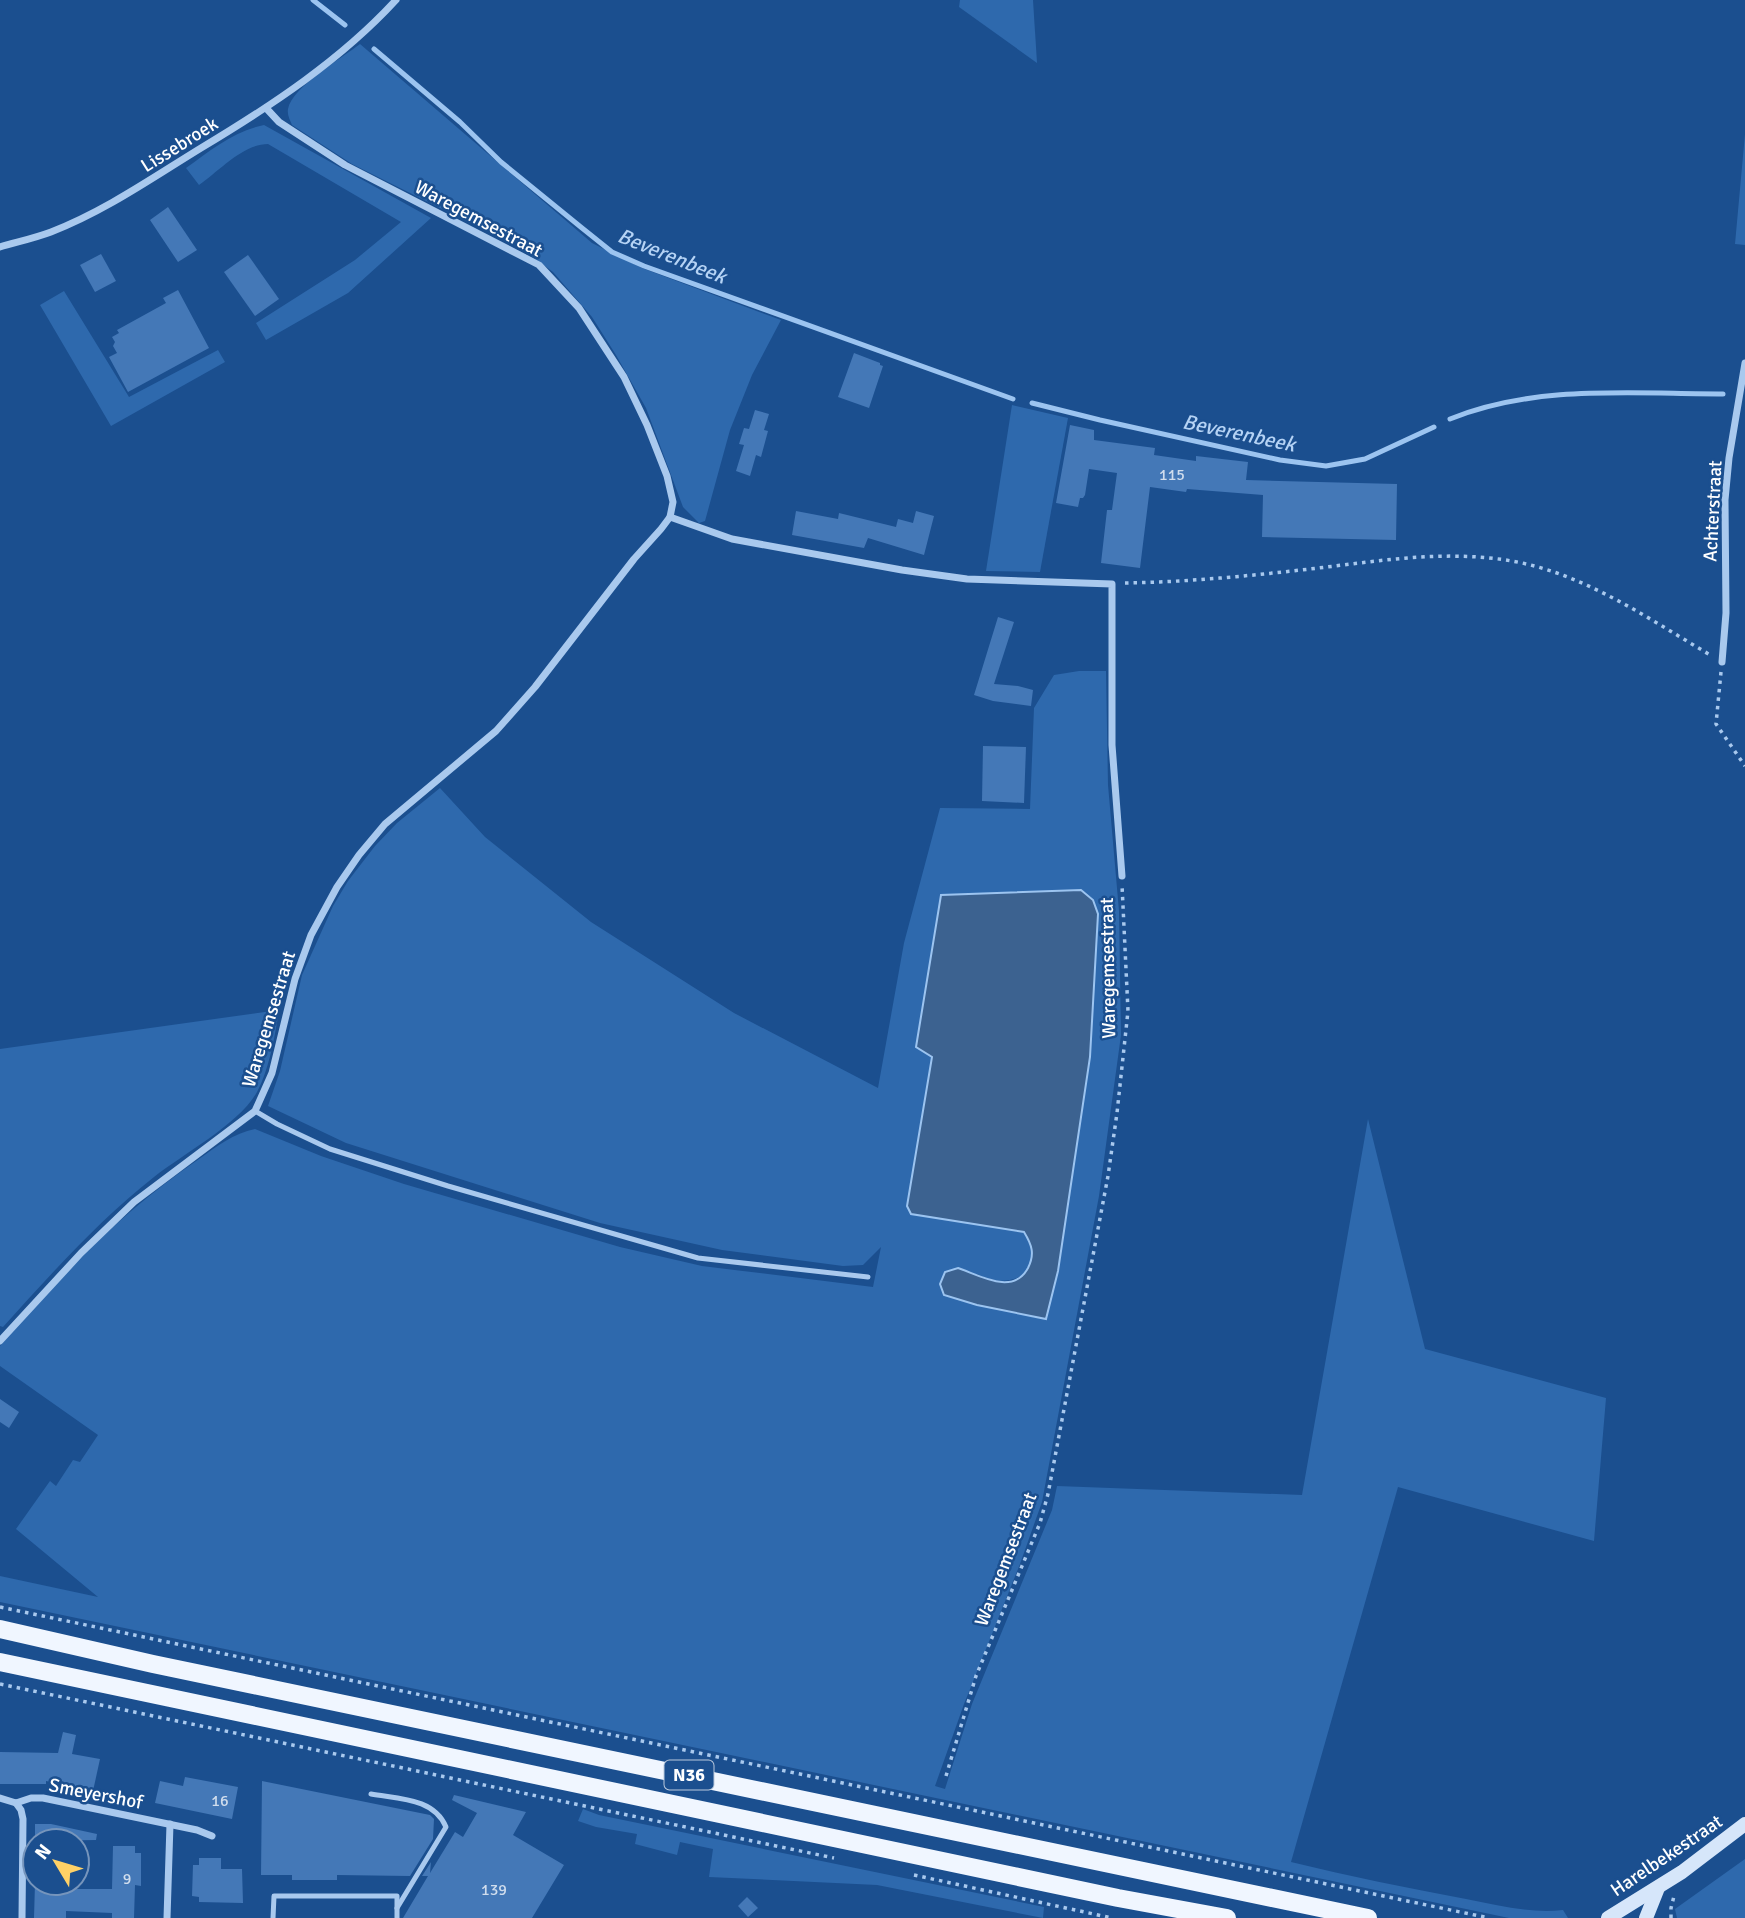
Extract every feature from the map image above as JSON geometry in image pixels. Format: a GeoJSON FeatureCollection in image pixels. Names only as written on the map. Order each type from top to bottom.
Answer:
{"type":"FeatureCollection","features":[{"type":"Feature","properties":{"kind":"main road","name":"N36"},"geometry":{"type":"LineString","coordinates":[[0,1629],[153,1664],[1368,1918]]}},
{"type":"Feature","properties":{"kind":"main road","name":"N36"},"geometry":{"type":"LineString","coordinates":[[0,1662],[1118,1898],[1227,1918]]}},
{"type":"Feature","properties":{"kind":"street","name":"Lissebroek"},"geometry":{"type":"LineString","coordinates":[[0,247],[50,233],[94,213],[147,183],[266,108],[358,39],[396,0]]}},
{"type":"Feature","properties":{"kind":"street","name":"Waregemsestraat"},"geometry":{"type":"LineString","coordinates":[[0,1341],[81,1253],[134,1202],[255,1111],[272,1073],[295,979],[311,935],[345,876],[385,824],[504,722],[559,658],[634,559],[670,517],[673,502],[667,475],[642,413],[608,351],[579,308],[556,282],[539,265],[519,253],[345,165],[279,122],[266,108]]}},
{"type":"Feature","properties":{"kind":"street","name":"Achterstraat"},"geometry":{"type":"LineString","coordinates":[[1722,662],[1726,613],[1724,500],[1745,363]]}},
{"type":"Feature","properties":{"kind":"street"},"geometry":{"type":"LineString","coordinates":[[670,517],[732,539],[902,570],[967,579],[1112,584]]}},
{"type":"Feature","properties":{"kind":"street","name":"Waregemsestraat"},"geometry":{"type":"LineString","coordinates":[[1112,584],[1112,745],[1122,876]]}},
{"type":"Feature","properties":{"kind":"street","name":"Smeyershof"},"geometry":{"type":"LineString","coordinates":[[0,1798],[16,1803],[31,1798],[43,1798],[197,1829],[212,1836]]}},
{"type":"Feature","properties":{"kind":"street"},"geometry":{"type":"LineString","coordinates":[[16,1803],[22,1814],[22,1918]]}},
{"type":"Feature","properties":{"kind":"street"},"geometry":{"type":"LineString","coordinates":[[167,1918],[170,1824]]}},
{"type":"Feature","properties":{"kind":"street","name":"Harelbekestraat"},"geometry":{"type":"LineString","coordinates":[[1608,1918],[1658,1888],[1745,1824]]}},
{"type":"Feature","properties":{"kind":"street"},"geometry":{"type":"LineString","coordinates":[[1646,1918],[1658,1888]]}},
{"type":"Feature","properties":{"kind":"lane"},"geometry":{"type":"LineString","coordinates":[[255,1111],[330,1149],[698,1258],[868,1278]]}},
{"type":"Feature","properties":{"kind":"lane"},"geometry":{"type":"LineString","coordinates":[[371,1794],[430,1805],[441,1815],[446,1827],[397,1908]]}},
{"type":"Feature","properties":{"kind":"lane"},"geometry":{"type":"LineString","coordinates":[[273,1918],[274,1896],[397,1896],[397,1918]]}},
{"type":"Feature","properties":{"kind":"path"},"geometry":{"type":"LineString","coordinates":[[1112,584],[1200,581],[1401,558],[1460,556],[1522,563],[1588,585],[1722,662],[1716,724],[1745,766]]}},
{"type":"Feature","properties":{"kind":"path","name":"Waregemsestraat"},"geometry":{"type":"LineString","coordinates":[[946,1776],[976,1676],[1040,1523],[1048,1494],[1104,1199],[1117,1113],[1128,1011],[1122,876]]}},
{"type":"Feature","properties":{"kind":"path"},"geometry":{"type":"LineString","coordinates":[[0,1607],[1489,1918]]}},
{"type":"Feature","properties":{"kind":"path"},"geometry":{"type":"LineString","coordinates":[[0,1684],[839,1859]]}},
{"type":"Feature","properties":{"kind":"path"},"geometry":{"type":"LineString","coordinates":[[905,1873],[1112,1918]]}},
{"type":"Feature","properties":{"kind":"shaded area"},"geometry":{"type":"Polygon","coordinates":[[[960,0],[1033,0],[1037,63],[959,7],[960,0]]]}},
{"type":"Feature","properties":{"kind":"shaded area"},"geometry":{"type":"Polygon","coordinates":[[[360,44],[592,243],[642,268],[781,320],[752,375],[730,430],[705,521],[699,523],[683,507],[646,408],[592,317],[553,272],[522,249],[352,164],[292,125],[288,109],[298,92],[360,44]]]}},
{"type":"Feature","properties":{"kind":"shaded area"},"geometry":{"type":"Polygon","coordinates":[[[264,125],[431,218],[348,293],[266,340],[256,323],[355,260],[401,222],[268,144],[240,153],[199,185],[186,168],[233,136],[264,125]]]}},
{"type":"Feature","properties":{"kind":"shaded area"},"geometry":{"type":"Polygon","coordinates":[[[1745,134],[1745,245],[1735,244],[1745,134]]]}},
{"type":"Feature","properties":{"kind":"shaded area"},"geometry":{"type":"Polygon","coordinates":[[[64,291],[129,397],[218,350],[225,362],[111,426],[40,305],[64,291]]]}},
{"type":"Feature","properties":{"kind":"shaded area"},"geometry":{"type":"Polygon","coordinates":[[[1012,405],[1068,418],[1040,572],[986,571],[1012,405]]]}},
{"type":"Feature","properties":{"kind":"shaded area"},"geometry":{"type":"Polygon","coordinates":[[[1106,671],[1108,785],[1119,911],[1121,1035],[1099,1196],[1042,1502],[935,1786],[945,1789],[972,1704],[1052,1510],[1057,1486],[1302,1495],[1368,1119],[1425,1349],[1606,1398],[1594,1541],[1398,1487],[1291,1862],[1502,1906],[1539,1911],[1563,1910],[1568,1918],[1509,1918],[0,1602],[0,1576],[98,1597],[16,1529],[50,1481],[56,1486],[73,1460],[80,1462],[98,1435],[0,1366],[0,1346],[68,1270],[118,1222],[205,1154],[247,1131],[255,1129],[321,1156],[404,1184],[620,1247],[702,1266],[873,1287],[881,1247],[863,1265],[843,1266],[722,1250],[600,1223],[346,1143],[268,1106],[280,1071],[302,975],[333,906],[348,881],[397,823],[440,788],[485,837],[591,922],[734,1013],[878,1088],[904,943],[940,808],[1030,809],[1034,708],[1054,675],[1106,671]],[[941,895],[916,1047],[932,1056],[907,1206],[911,1214],[1024,1232],[1032,1258],[1023,1275],[1014,1279],[1002,1281],[977,1274],[940,1284],[944,1295],[977,1305],[1046,1319],[1058,1271],[1090,1057],[1098,914],[1093,900],[941,895]]]}},
{"type":"Feature","properties":{"kind":"shaded area"},"geometry":{"type":"Polygon","coordinates":[[[1081,890],[1093,900],[1098,914],[1090,1057],[1058,1271],[1046,1319],[977,1305],[944,1295],[940,1284],[945,1272],[958,1268],[995,1281],[1014,1281],[1028,1268],[1032,1250],[1024,1232],[911,1214],[907,1206],[932,1057],[916,1047],[941,895],[1081,890]]]}},
{"type":"Feature","properties":{"kind":"shaded area"},"geometry":{"type":"Polygon","coordinates":[[[279,1010],[265,1074],[248,1104],[224,1127],[154,1177],[114,1212],[3,1327],[0,1326],[0,1049],[279,1010]]]}},
{"type":"Feature","properties":{"kind":"shaded area"},"geometry":{"type":"Polygon","coordinates":[[[583,1809],[599,1815],[1044,1907],[1043,1918],[877,1885],[709,1877],[713,1849],[680,1842],[677,1855],[635,1844],[637,1834],[578,1821],[583,1809]]]}},
{"type":"Feature","properties":{"kind":"shaded area"},"geometry":{"type":"Polygon","coordinates":[[[1745,1859],[1745,1918],[1677,1918],[1675,1909],[1745,1859]]]}},
{"type":"Feature","properties":{"kind":"building"},"geometry":{"type":"Polygon","coordinates":[[[168,207],[197,250],[178,262],[150,220],[168,207]]]}},
{"type":"Feature","properties":{"kind":"building"},"geometry":{"type":"Polygon","coordinates":[[[101,254],[116,281],[95,292],[80,265],[101,254]]]}},
{"type":"Feature","properties":{"kind":"building"},"geometry":{"type":"Polygon","coordinates":[[[248,255],[279,299],[255,316],[224,272],[248,255]]]}},
{"type":"Feature","properties":{"kind":"building"},"geometry":{"type":"Polygon","coordinates":[[[178,290],[209,348],[128,392],[109,357],[117,353],[112,337],[119,333],[117,330],[166,303],[163,298],[178,290]]]}},
{"type":"Feature","properties":{"kind":"building"},"geometry":{"type":"Polygon","coordinates":[[[854,353],[883,366],[869,408],[838,397],[854,353]]]}},
{"type":"Feature","properties":{"kind":"building"},"geometry":{"type":"Polygon","coordinates":[[[755,410],[769,414],[764,430],[768,431],[761,457],[756,455],[750,476],[736,471],[744,445],[739,444],[744,428],[749,429],[755,410]]]}},
{"type":"Feature","properties":{"kind":"building"},"geometry":{"type":"Polygon","coordinates":[[[1070,425],[1094,430],[1094,440],[1155,448],[1154,455],[1196,461],[1196,456],[1248,462],[1246,480],[1397,484],[1396,540],[1262,537],[1263,495],[1187,489],[1186,492],[1150,487],[1140,568],[1101,563],[1107,510],[1112,510],[1117,473],[1089,469],[1085,495],[1080,498],[1078,507],[1056,503],[1070,425]]]}},
{"type":"Feature","properties":{"kind":"building"},"geometry":{"type":"Polygon","coordinates":[[[796,511],[838,519],[839,513],[896,527],[898,519],[913,523],[916,511],[934,516],[924,555],[868,538],[864,548],[792,535],[796,511]]]}},
{"type":"Feature","properties":{"kind":"building"},"geometry":{"type":"Polygon","coordinates":[[[998,617],[1014,622],[994,684],[1033,690],[1031,706],[993,701],[974,695],[998,617]]]}},
{"type":"Feature","properties":{"kind":"building"},"geometry":{"type":"Polygon","coordinates":[[[983,746],[1026,747],[1024,803],[982,801],[983,746]]]}},
{"type":"Feature","properties":{"kind":"building"},"geometry":{"type":"Polygon","coordinates":[[[0,1399],[19,1412],[9,1428],[0,1422],[0,1399]]]}},
{"type":"Feature","properties":{"kind":"building"},"geometry":{"type":"Polygon","coordinates":[[[63,1732],[76,1735],[72,1754],[100,1759],[93,1791],[46,1781],[46,1784],[0,1784],[0,1752],[58,1753],[63,1732]]]}},
{"type":"Feature","properties":{"kind":"building"},"geometry":{"type":"Polygon","coordinates":[[[185,1777],[238,1787],[232,1819],[155,1803],[160,1781],[183,1786],[185,1777]]]}},
{"type":"Feature","properties":{"kind":"building"},"geometry":{"type":"Polygon","coordinates":[[[262,1781],[430,1815],[434,1819],[433,1839],[410,1876],[337,1875],[337,1880],[292,1880],[292,1875],[261,1875],[262,1781]]]}},
{"type":"Feature","properties":{"kind":"building"},"geometry":{"type":"Polygon","coordinates":[[[454,1795],[526,1812],[513,1835],[564,1865],[532,1918],[403,1918],[428,1876],[422,1876],[431,1862],[430,1873],[455,1832],[463,1837],[477,1813],[452,1800],[454,1795]]]}},
{"type":"Feature","properties":{"kind":"building"},"geometry":{"type":"Polygon","coordinates":[[[35,1824],[51,1824],[65,1827],[35,1827],[35,1824]]]}},
{"type":"Feature","properties":{"kind":"building"},"geometry":{"type":"Polygon","coordinates":[[[91,1833],[97,1834],[96,1840],[91,1840],[91,1833]]]}},
{"type":"Feature","properties":{"kind":"building"},"geometry":{"type":"Polygon","coordinates":[[[113,1846],[135,1846],[135,1853],[141,1853],[141,1886],[135,1885],[134,1918],[112,1918],[112,1913],[66,1911],[66,1918],[34,1918],[35,1897],[91,1897],[91,1889],[112,1889],[113,1846]]]}},
{"type":"Feature","properties":{"kind":"building"},"geometry":{"type":"Polygon","coordinates":[[[199,1858],[221,1858],[221,1869],[242,1869],[243,1903],[199,1902],[199,1897],[192,1896],[193,1865],[199,1865],[199,1858]]]}},
{"type":"Feature","properties":{"kind":"building"},"geometry":{"type":"Polygon","coordinates":[[[747,1897],[758,1908],[748,1917],[738,1906],[747,1897]]]}},
{"type":"Feature","properties":{"kind":"waterway","name":"Beverenbeek"},"geometry":{"type":"LineString","coordinates":[[313,0],[345,25]]}},
{"type":"Feature","properties":{"kind":"waterway","name":"Beverenbeek"},"geometry":{"type":"LineString","coordinates":[[374,49],[460,122],[501,162],[612,252],[644,266],[1013,399]]}},
{"type":"Feature","properties":{"kind":"waterway","name":"Beverenbeek"},"geometry":{"type":"LineString","coordinates":[[1450,419],[1517,400],[1551,396],[1585,393],[1723,394]]}},
{"type":"Feature","properties":{"kind":"waterway","name":"Beverenbeek"},"geometry":{"type":"LineString","coordinates":[[1032,403],[1280,460],[1326,466],[1365,459],[1434,427]]}}]}
